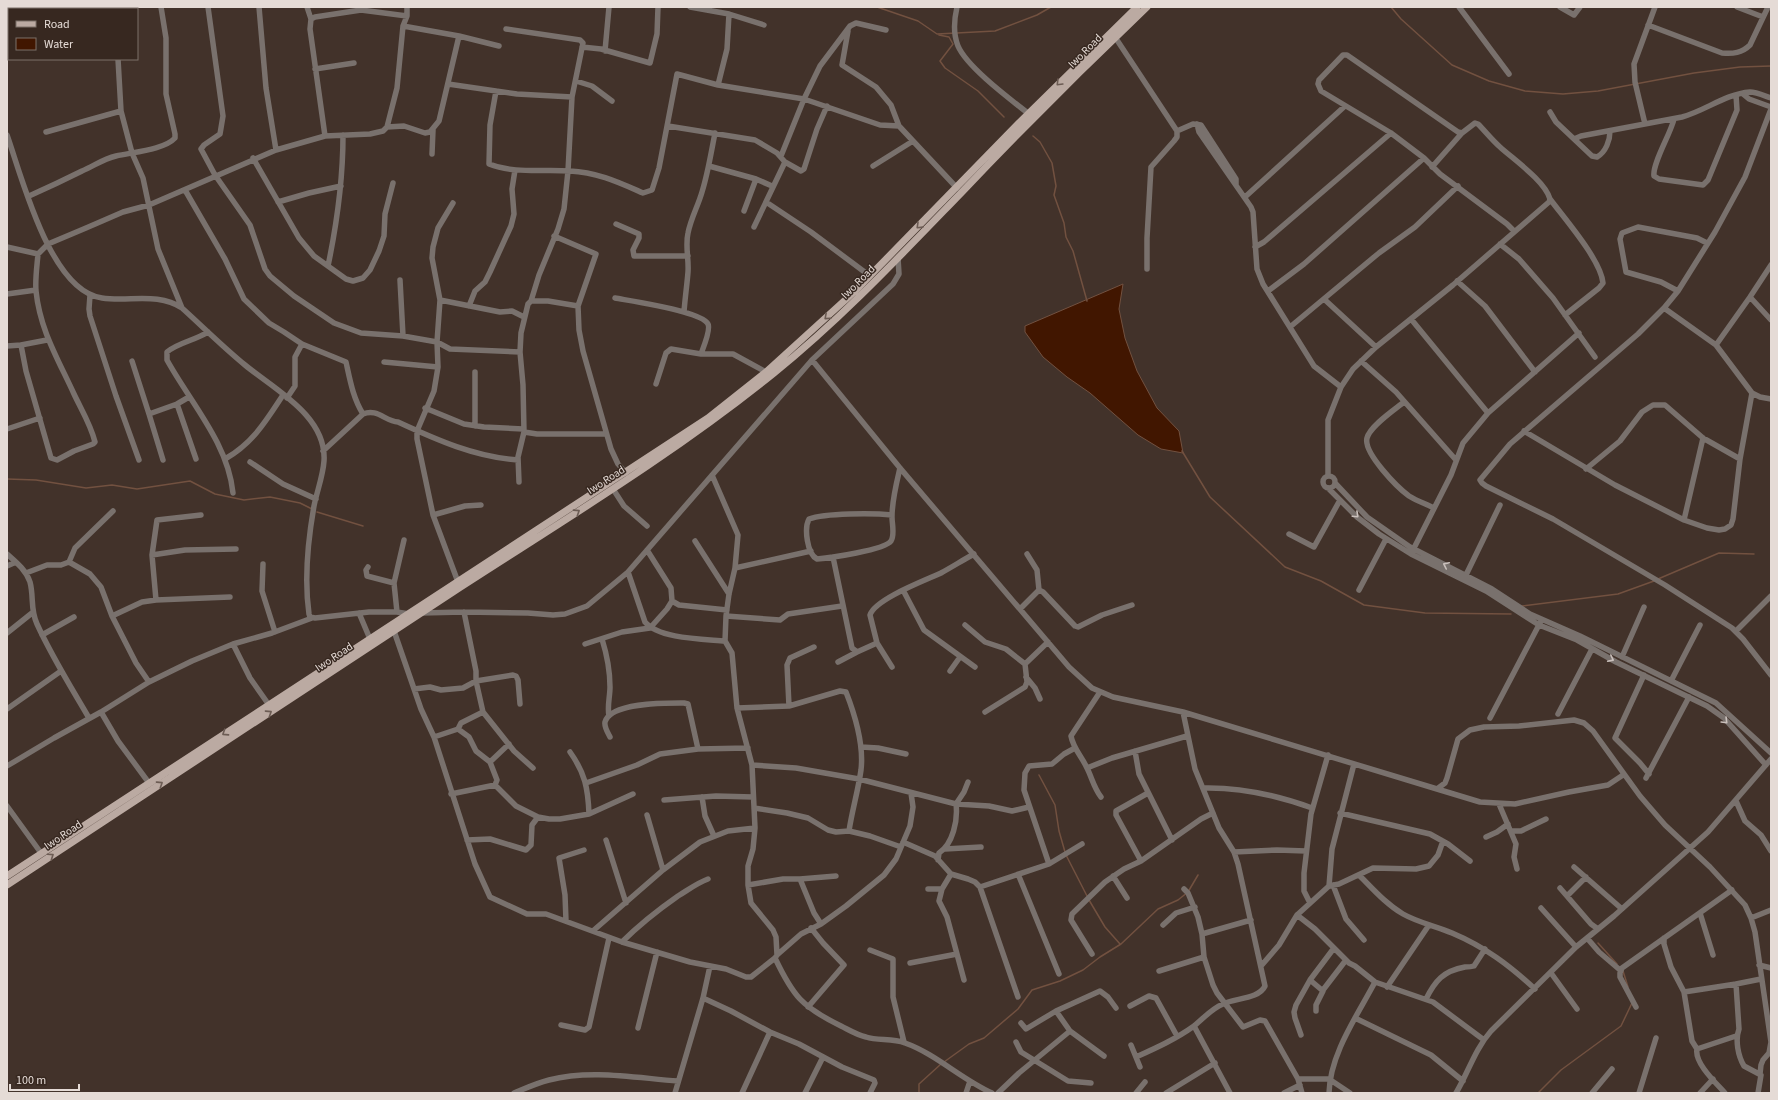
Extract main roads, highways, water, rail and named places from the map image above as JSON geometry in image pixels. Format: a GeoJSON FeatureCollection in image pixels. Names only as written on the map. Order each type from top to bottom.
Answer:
{"type":"FeatureCollection","features":[{"type":"Feature","properties":{"kind":"main road","name":"Iwo Road"},"geometry":{"type":"LineString","coordinates":[[7,876],[31,865],[41,853],[458,582],[613,488],[680,444],[765,381],[842,314],[898,258],[957,188],[1137,7]]}},
{"type":"Feature","properties":{"kind":"main road","name":"Iwo Road"},"geometry":{"type":"LineString","coordinates":[[7,885],[31,865],[394,631],[708,418],[766,372],[835,310],[932,219],[1147,7]]}},
{"type":"Feature","properties":{"kind":"water"},"geometry":{"type":"Polygon","coordinates":[[[1123,284],[1119,309],[1125,338],[1137,371],[1157,408],[1179,431],[1183,453],[1161,449],[1138,435],[1090,393],[1067,377],[1043,357],[1025,332],[1025,326],[1123,284]]]}},
{"type":"Feature","properties":{"kind":"waterway"},"geometry":{"type":"LineString","coordinates":[[877,7],[918,21],[937,34],[995,31],[1037,15],[1051,7]]}},
{"type":"Feature","properties":{"kind":"waterway"},"geometry":{"type":"LineString","coordinates":[[1391,7],[1401,19],[1452,65],[1489,81],[1525,91],[1563,94],[1598,91],[1694,73],[1740,67],[1771,66]]}},
{"type":"Feature","properties":{"kind":"waterway"},"geometry":{"type":"LineString","coordinates":[[939,35],[949,37],[953,44],[940,61],[945,68],[978,91],[1004,117]]}},
{"type":"Feature","properties":{"kind":"waterway"},"geometry":{"type":"LineString","coordinates":[[1033,136],[1040,142],[1052,163],[1056,186],[1054,195],[1064,223],[1066,237],[1073,251],[1087,301]]}},
{"type":"Feature","properties":{"kind":"waterway"},"geometry":{"type":"LineString","coordinates":[[1182,451],[1210,497],[1285,567],[1321,581],[1364,605],[1425,613],[1511,614]]}},
{"type":"Feature","properties":{"kind":"waterway"},"geometry":{"type":"LineString","coordinates":[[7,479],[36,480],[86,488],[112,485],[137,489],[190,481],[215,494],[244,500],[270,497],[300,503],[312,509]]}},
{"type":"Feature","properties":{"kind":"waterway"},"geometry":{"type":"LineString","coordinates":[[317,512],[363,526]]}},
{"type":"Feature","properties":{"kind":"waterway"},"geometry":{"type":"LineString","coordinates":[[1658,579],[1719,553],[1754,554]]}},
{"type":"Feature","properties":{"kind":"waterway"},"geometry":{"type":"LineString","coordinates":[[1522,606],[1618,594],[1654,581]]}},
{"type":"Feature","properties":{"kind":"waterway"},"geometry":{"type":"LineString","coordinates":[[1039,775],[1055,805],[1059,831],[1065,852]]}},
{"type":"Feature","properties":{"kind":"waterway"},"geometry":{"type":"LineString","coordinates":[[1066,855],[1087,896]]}},
{"type":"Feature","properties":{"kind":"waterway"},"geometry":{"type":"LineString","coordinates":[[944,1062],[969,1044],[984,1038],[1018,1009],[1032,990],[1060,981],[1083,970],[1121,944],[1158,909],[1178,900],[1188,892],[1198,875]]}},
{"type":"Feature","properties":{"kind":"waterway"},"geometry":{"type":"LineString","coordinates":[[1089,900],[1105,927],[1120,944]]}},
{"type":"Feature","properties":{"kind":"waterway"},"geometry":{"type":"LineString","coordinates":[[1598,943],[1617,964]]}},
{"type":"Feature","properties":{"kind":"waterway"},"geometry":{"type":"LineString","coordinates":[[1623,971],[1628,987]]}},
{"type":"Feature","properties":{"kind":"waterway"},"geometry":{"type":"LineString","coordinates":[[1538,1093],[1561,1070],[1621,1026],[1632,1003]]}},
{"type":"Feature","properties":{"kind":"waterway"},"geometry":{"type":"LineString","coordinates":[[919,1093],[919,1084],[941,1064]]}}]}
